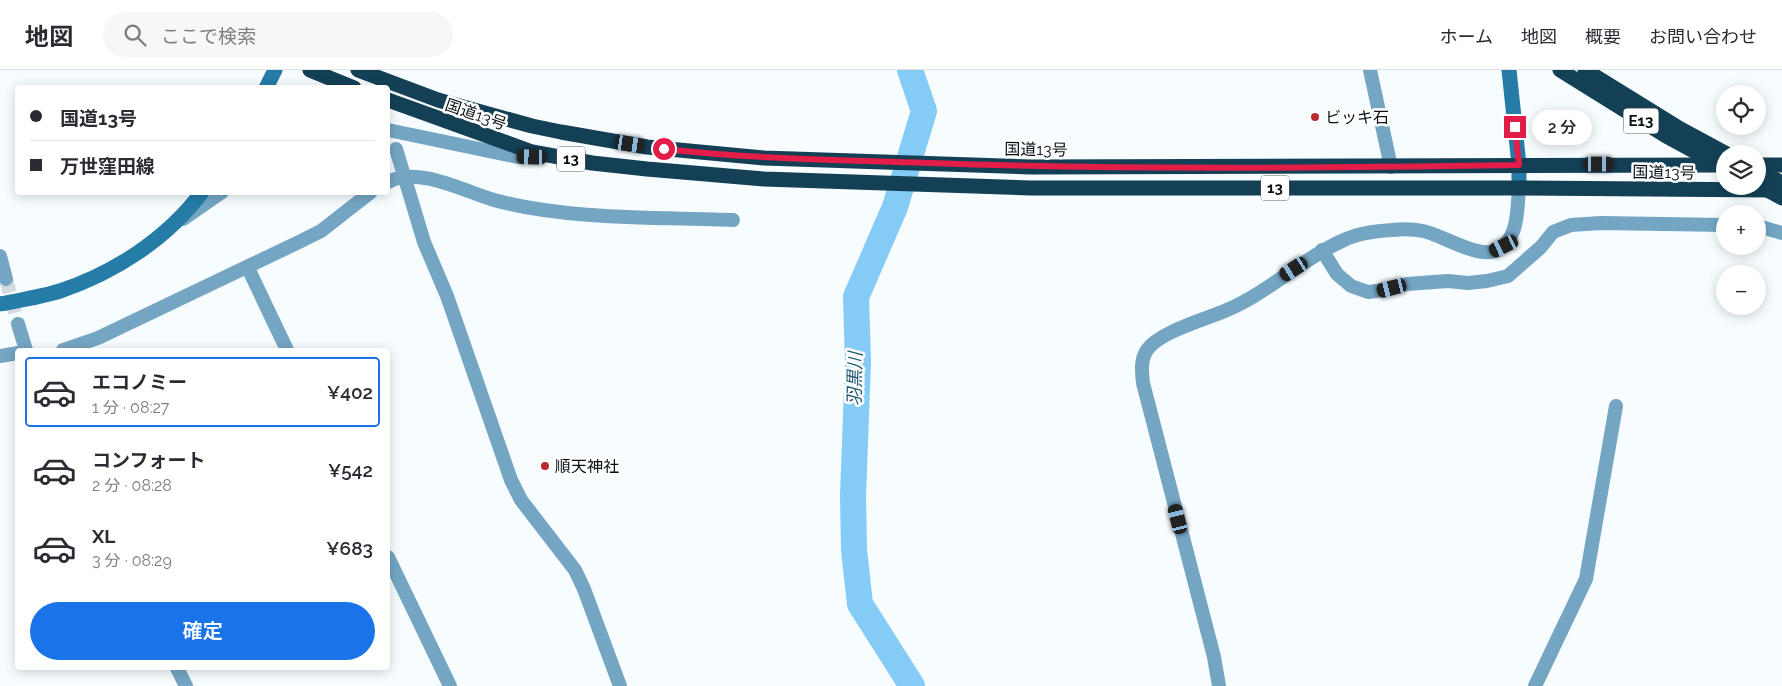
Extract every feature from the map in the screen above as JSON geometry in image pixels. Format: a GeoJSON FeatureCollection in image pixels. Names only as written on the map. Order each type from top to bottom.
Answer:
{"type":"FeatureCollection","features":[{"type":"Feature","properties":{"kind":"highway"},"geometry":{"type":"LineString","coordinates":[[310,70],[347,85]]}},
{"type":"Feature","properties":{"kind":"highway","name":"国道13号"},"geometry":{"type":"LineString","coordinates":[[358,70],[438,100],[542,128],[647,147],[764,158],[1031,167],[1716,166]]}},
{"type":"Feature","properties":{"kind":"highway","name":"E13"},"geometry":{"type":"LineString","coordinates":[[1560,70],[1666,136],[1716,161]]}},
{"type":"Feature","properties":{"kind":"highway","name":"E13"},"geometry":{"type":"LineString","coordinates":[[1585,70],[1677,127],[1716,148]]}},
{"type":"Feature","properties":{"kind":"highway","name":"国道13号"},"geometry":{"type":"LineString","coordinates":[[390,101],[532,152],[647,169],[764,180],[1030,188],[1782,190]]}},
{"type":"Feature","properties":{"kind":"highway"},"geometry":{"type":"LineString","coordinates":[[1766,165],[1782,165]]}},
{"type":"Feature","properties":{"kind":"highway"},"geometry":{"type":"LineString","coordinates":[[1766,174],[1782,182]]}},
{"type":"Feature","properties":{"kind":"highway"},"geometry":{"type":"LineString","coordinates":[[1766,189],[1782,198]]}},
{"type":"Feature","properties":{"kind":"street"},"geometry":{"type":"LineString","coordinates":[[268,85],[275,70]]}},
{"type":"Feature","properties":{"kind":"street"},"geometry":{"type":"LineString","coordinates":[[1370,70],[1390,167]]}},
{"type":"Feature","properties":{"kind":"street"},"geometry":{"type":"LineString","coordinates":[[1219,686],[1214,657],[1145,393],[1141,368],[1146,350],[1160,338],[1229,309],[1322,250],[1346,238],[1395,230],[1423,231],[1482,252],[1492,252],[1504,246],[1512,237],[1519,188],[1519,165],[1509,70]]}},
{"type":"Feature","properties":{"kind":"street"},"geometry":{"type":"LineString","coordinates":[[390,130],[518,157],[560,157]]}},
{"type":"Feature","properties":{"kind":"street"},"geometry":{"type":"LineString","coordinates":[[396,149],[424,242],[447,296],[511,480],[521,500],[575,570],[584,589],[620,686]]}},
{"type":"Feature","properties":{"kind":"street"},"geometry":{"type":"LineString","coordinates":[[390,181],[404,177],[419,178],[447,184],[492,199],[543,210],[734,220]]}},
{"type":"Feature","properties":{"kind":"street"},"geometry":{"type":"LineString","coordinates":[[174,225],[199,195]]}},
{"type":"Feature","properties":{"kind":"street"},"geometry":{"type":"LineString","coordinates":[[0,304],[59,292],[92,279],[150,244],[218,195]]}},
{"type":"Feature","properties":{"kind":"street"},"geometry":{"type":"LineString","coordinates":[[69,348],[98,338],[248,268],[321,231],[367,195]]}},
{"type":"Feature","properties":{"kind":"street"},"geometry":{"type":"LineString","coordinates":[[1322,250],[1337,274],[1351,286],[1368,292],[1408,284],[1448,281],[1468,283],[1508,276],[1541,247],[1553,232],[1571,225],[1601,223],[1716,225]]}},
{"type":"Feature","properties":{"kind":"street"},"geometry":{"type":"LineString","coordinates":[[1766,228],[1782,233]]}},
{"type":"Feature","properties":{"kind":"street"},"geometry":{"type":"LineString","coordinates":[[0,256],[6,279]]}},
{"type":"Feature","properties":{"kind":"street"},"geometry":{"type":"LineString","coordinates":[[248,268],[286,348]]}},
{"type":"Feature","properties":{"kind":"street"},"geometry":{"type":"LineString","coordinates":[[18,324],[25,348]]}},
{"type":"Feature","properties":{"kind":"street"},"geometry":{"type":"LineString","coordinates":[[0,356],[15,354]]}},
{"type":"Feature","properties":{"kind":"street"},"geometry":{"type":"LineString","coordinates":[[1535,686],[1586,579],[1616,406]]}},
{"type":"Feature","properties":{"kind":"street"},"geometry":{"type":"LineString","coordinates":[[390,560],[450,686]]}},
{"type":"Feature","properties":{"kind":"street"},"geometry":{"type":"LineString","coordinates":[[178,670],[186,686]]}},
{"type":"Feature","properties":{"kind":"waterway","name":"羽黒川"},"geometry":{"type":"LineString","coordinates":[[910,70],[924,111],[895,207],[856,297],[858,361],[853,496],[854,550],[860,604],[912,686]]}},
{"type":"Feature","properties":{"kind":"tunnel"},"geometry":{"type":"LineString","coordinates":[[6,279],[18,324]]}},
{"type":"Feature","properties":{"kind":"place","name":"ビッキ石"},"geometry":{"type":"Point","coordinates":[1315,117]}},
{"type":"Feature","properties":{"kind":"place","name":"順天神社"},"geometry":{"type":"Point","coordinates":[545,466]}},
{"type":"Feature","properties":{"kind":"route"},"geometry":{"type":"LineString","coordinates":[[664,149],[764,158],[1031,167],[1519,165],[1515,127]]}}]}
